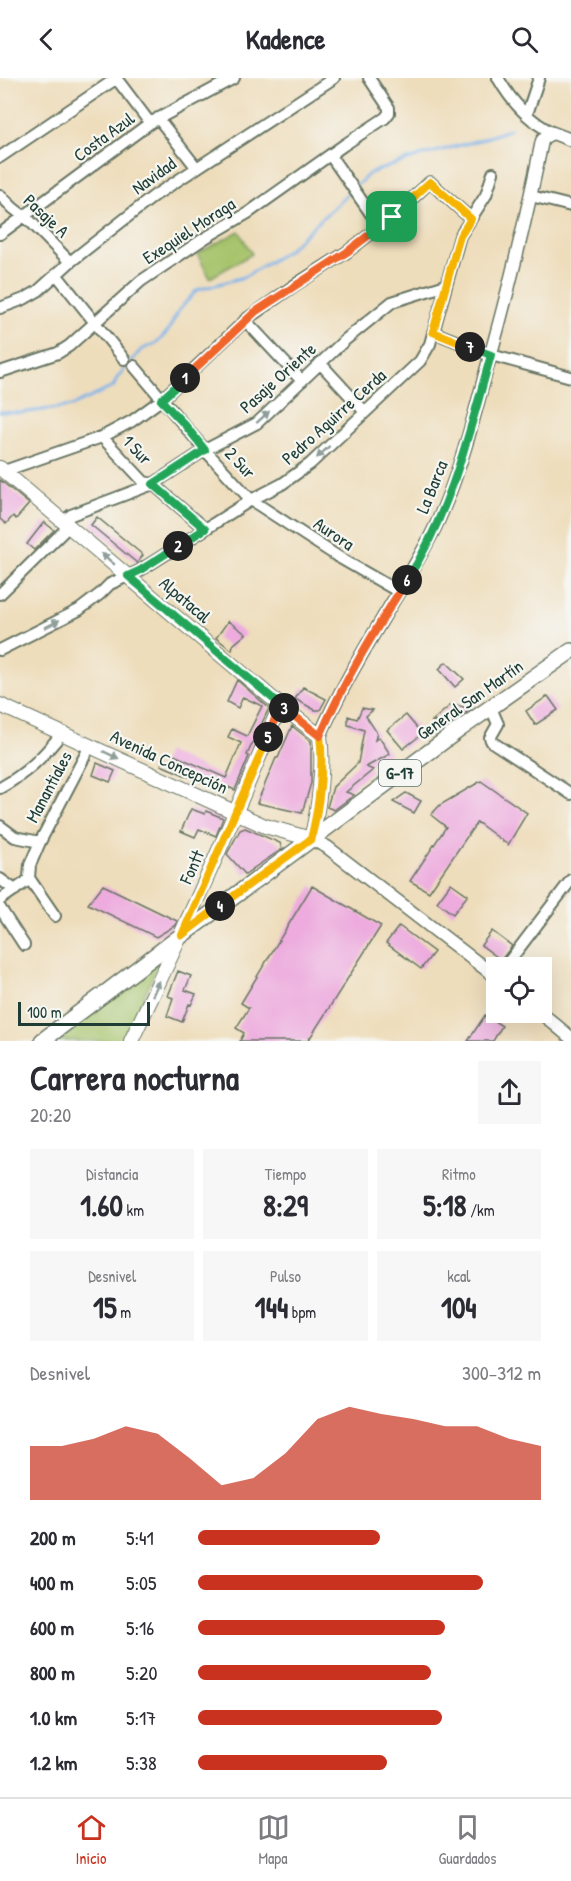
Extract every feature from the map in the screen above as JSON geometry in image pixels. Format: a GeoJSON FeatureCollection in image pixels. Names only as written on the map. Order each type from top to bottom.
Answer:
{"type":"FeatureCollection","features":[{"type":"Feature","properties":{"kind":"main road","name":"Alpatacal"},"geometry":{"type":"LineString","coordinates":[[2,469],[280,705],[320,736]]}},
{"type":"Feature","properties":{"kind":"main road","name":"General San Martín"},"geometry":{"type":"LineString","coordinates":[[42,1041],[311,839],[571,651]]}},
{"type":"Feature","properties":{"kind":"main road","name":"General San Martín"},"geometry":{"type":"LineString","coordinates":[[545,671],[571,662]]}},
{"type":"Feature","properties":{"kind":"main road","name":"Avenida Concepción"},"geometry":{"type":"LineString","coordinates":[[0,705],[265,826],[311,839]]}},
{"type":"Feature","properties":{"kind":"main road","name":"Fontt"},"geometry":{"type":"LineString","coordinates":[[132,1041],[182,935],[280,705]]}},
{"type":"Feature","properties":{"kind":"main road","name":"La Barca"},"geometry":{"type":"LineString","coordinates":[[311,839],[315,824],[322,754],[320,736]]}},
{"type":"Feature","properties":{"kind":"street"},"geometry":{"type":"LineString","coordinates":[[0,157],[116,78],[196,167]]}},
{"type":"Feature","properties":{"kind":"street","name":"Costa Azul"},"geometry":{"type":"LineString","coordinates":[[0,234],[154,121],[234,78]]}},
{"type":"Feature","properties":{"kind":"street","name":"Navidad"},"geometry":{"type":"LineString","coordinates":[[0,308],[31,295],[154,196],[334,78]]}},
{"type":"Feature","properties":{"kind":"street","name":"Exequiel Moraga"},"geometry":{"type":"LineString","coordinates":[[0,372],[58,353],[81,336],[141,281],[205,238],[248,213],[386,118],[389,108],[369,78]]}},
{"type":"Feature","properties":{"kind":"street"},"geometry":{"type":"LineString","coordinates":[[498,78],[515,105],[543,128],[571,140]]}},
{"type":"Feature","properties":{"kind":"street"},"geometry":{"type":"LineString","coordinates":[[527,114],[539,78]]}},
{"type":"Feature","properties":{"kind":"street","name":"La Barca"},"geometry":{"type":"LineString","coordinates":[[320,736],[336,700],[427,543],[457,476],[506,300],[542,141],[553,133]]}},
{"type":"Feature","properties":{"kind":"street"},"geometry":{"type":"LineString","coordinates":[[330,155],[380,227]]}},
{"type":"Feature","properties":{"kind":"street","name":"Pedro Aguirre Cerda"},"geometry":{"type":"LineString","coordinates":[[0,650],[78,610],[110,584],[139,571],[252,500],[282,484],[299,472],[420,361],[430,344],[460,236],[486,195],[493,173]]}},
{"type":"Feature","properties":{"kind":"street"},"geometry":{"type":"LineString","coordinates":[[2,469],[102,437],[132,421],[161,400],[245,320],[347,252],[380,227],[430,182],[471,219]]}},
{"type":"Feature","properties":{"kind":"street","name":"Pasaje A"},"geometry":{"type":"LineString","coordinates":[[0,195],[70,262]]}},
{"type":"Feature","properties":{"kind":"street"},"geometry":{"type":"LineString","coordinates":[[531,196],[571,206]]}},
{"type":"Feature","properties":{"kind":"street"},"geometry":{"type":"LineString","coordinates":[[56,274],[124,358]]}},
{"type":"Feature","properties":{"kind":"street","name":"Pasaje Oriente"},"geometry":{"type":"LineString","coordinates":[[0,594],[66,524],[71,515],[153,484],[205,450],[257,423],[369,319],[392,302],[446,285]]}},
{"type":"Feature","properties":{"kind":"street"},"geometry":{"type":"LineString","coordinates":[[245,320],[302,381]]}},
{"type":"Feature","properties":{"kind":"street"},"geometry":{"type":"LineString","coordinates":[[433,332],[491,355],[571,377]]}},
{"type":"Feature","properties":{"kind":"street"},"geometry":{"type":"LineString","coordinates":[[320,363],[365,412]]}},
{"type":"Feature","properties":{"kind":"street","name":"2 Sur"},"geometry":{"type":"LineString","coordinates":[[134,366],[205,450],[252,500]]}},
{"type":"Feature","properties":{"kind":"street","name":"1 Sur"},"geometry":{"type":"LineString","coordinates":[[102,437],[144,482],[153,484],[205,529]]}},
{"type":"Feature","properties":{"kind":"street","name":"Aurora"},"geometry":{"type":"LineString","coordinates":[[252,500],[340,558],[399,592]]}},
{"type":"Feature","properties":{"kind":"street"},"geometry":{"type":"LineString","coordinates":[[491,708],[498,724],[490,738],[492,742],[571,794]]}},
{"type":"Feature","properties":{"kind":"street"},"geometry":{"type":"LineString","coordinates":[[0,788],[37,763],[62,733]]}},
{"type":"Feature","properties":{"kind":"street","name":"Manantiales"},"geometry":{"type":"LineString","coordinates":[[29,878],[30,866],[40,842],[90,746]]}},
{"type":"Feature","properties":{"kind":"street"},"geometry":{"type":"LineString","coordinates":[[0,825],[15,837],[40,842]]}},
{"type":"Feature","properties":{"kind":"street","name":"Avenida Concepción"},"geometry":{"type":"LineString","coordinates":[[311,839],[327,847],[486,969]]}},
{"type":"Feature","properties":{"kind":"street"},"geometry":{"type":"LineString","coordinates":[[0,900],[29,878],[55,916]]}},
{"type":"Feature","properties":{"kind":"street"},"geometry":{"type":"LineString","coordinates":[[0,879],[15,890]]}},
{"type":"Feature","properties":{"kind":"street"},"geometry":{"type":"LineString","coordinates":[[512,957],[571,880]]}},
{"type":"Feature","properties":{"kind":"street"},"geometry":{"type":"LineString","coordinates":[[0,908],[24,945]]}},
{"type":"Feature","properties":{"kind":"street"},"geometry":{"type":"LineString","coordinates":[[552,1022],[571,1038]]}},
{"type":"Feature","properties":{"kind":"green space"},"geometry":{"type":"Polygon","coordinates":[[[239,231],[252,254],[210,278],[197,254],[239,231]]]}},
{"type":"Feature","properties":{"kind":"green space"},"geometry":{"type":"Polygon","coordinates":[[[163,954],[124,1041],[48,1041],[163,954]]]}},
{"type":"Feature","properties":{"kind":"building"},"geometry":{"type":"Polygon","coordinates":[[[0,480],[29,504],[16,519],[13,516],[6,524],[0,519],[0,480]]]}},
{"type":"Feature","properties":{"kind":"building"},"geometry":{"type":"Polygon","coordinates":[[[97,517],[143,555],[137,563],[91,525],[97,517]]]}},
{"type":"Feature","properties":{"kind":"building"},"geometry":{"type":"Polygon","coordinates":[[[44,522],[54,530],[34,550],[27,544],[44,522]]]}},
{"type":"Feature","properties":{"kind":"building"},"geometry":{"type":"Polygon","coordinates":[[[228,621],[246,634],[233,645],[232,650],[216,638],[228,621]]]}},
{"type":"Feature","properties":{"kind":"building"},"geometry":{"type":"Polygon","coordinates":[[[446,662],[464,679],[455,687],[439,669],[446,662]]]}},
{"type":"Feature","properties":{"kind":"building"},"geometry":{"type":"Polygon","coordinates":[[[237,680],[269,708],[247,755],[249,756],[235,790],[228,787],[225,792],[161,765],[167,752],[226,778],[241,743],[228,737],[232,729],[247,736],[262,706],[243,697],[238,708],[227,702],[237,680]]]}},
{"type":"Feature","properties":{"kind":"building"},"geometry":{"type":"Polygon","coordinates":[[[303,687],[326,699],[320,710],[315,710],[295,699],[303,687]]]}},
{"type":"Feature","properties":{"kind":"building"},"geometry":{"type":"Polygon","coordinates":[[[548,696],[558,710],[535,725],[526,711],[548,696]]]}},
{"type":"Feature","properties":{"kind":"building"},"geometry":{"type":"Polygon","coordinates":[[[452,704],[471,709],[449,725],[432,721],[452,704]]]}},
{"type":"Feature","properties":{"kind":"building"},"geometry":{"type":"Polygon","coordinates":[[[362,708],[373,710],[366,716],[377,733],[375,740],[379,737],[390,754],[366,767],[373,770],[346,792],[354,795],[334,810],[327,807],[333,787],[358,763],[364,730],[348,725],[348,716],[357,719],[362,708]]]}},
{"type":"Feature","properties":{"kind":"building"},"geometry":{"type":"Polygon","coordinates":[[[406,715],[422,734],[403,749],[387,730],[406,715]]]}},
{"type":"Feature","properties":{"kind":"building"},"geometry":{"type":"Polygon","coordinates":[[[292,726],[311,741],[311,783],[302,813],[257,803],[292,726]]]}},
{"type":"Feature","properties":{"kind":"building"},"geometry":{"type":"Polygon","coordinates":[[[97,763],[115,771],[110,782],[93,775],[97,763]]]}},
{"type":"Feature","properties":{"kind":"building"},"geometry":{"type":"Polygon","coordinates":[[[481,781],[527,813],[508,845],[477,822],[429,892],[410,881],[446,827],[431,815],[440,805],[481,781]]]}},
{"type":"Feature","properties":{"kind":"building"},"geometry":{"type":"Polygon","coordinates":[[[406,793],[421,801],[414,813],[393,802],[406,793]]]}},
{"type":"Feature","properties":{"kind":"building"},"geometry":{"type":"Polygon","coordinates":[[[191,809],[205,814],[206,811],[223,818],[216,836],[199,829],[195,837],[181,831],[191,809]]]}},
{"type":"Feature","properties":{"kind":"building"},"geometry":{"type":"Polygon","coordinates":[[[245,828],[280,843],[282,849],[245,874],[227,854],[240,830],[245,828]]]}},
{"type":"Feature","properties":{"kind":"building"},"geometry":{"type":"Polygon","coordinates":[[[451,883],[468,895],[453,914],[437,902],[451,883]]]}},
{"type":"Feature","properties":{"kind":"building"},"geometry":{"type":"Polygon","coordinates":[[[103,885],[177,921],[176,925],[156,937],[88,904],[103,885]]]}},
{"type":"Feature","properties":{"kind":"building"},"geometry":{"type":"Polygon","coordinates":[[[312,886],[381,926],[308,1041],[240,1041],[244,1033],[236,1028],[249,1008],[241,1003],[312,886]]]}},
{"type":"Feature","properties":{"kind":"building"},"geometry":{"type":"Polygon","coordinates":[[[399,926],[434,952],[421,969],[386,943],[399,926]]]}},
{"type":"Feature","properties":{"kind":"building"},"geometry":{"type":"Polygon","coordinates":[[[492,931],[512,946],[503,957],[497,957],[481,945],[492,931]]]}},
{"type":"Feature","properties":{"kind":"building"},"geometry":{"type":"Polygon","coordinates":[[[178,971],[191,976],[185,990],[196,994],[182,1022],[167,1016],[173,998],[168,996],[178,971]]]}},
{"type":"Feature","properties":{"kind":"building"},"geometry":{"type":"Polygon","coordinates":[[[485,1015],[486,1023],[497,1023],[502,1026],[493,1041],[468,1041],[485,1015]]]}},
{"type":"Feature","properties":{"kind":"waterway"},"geometry":{"type":"LineString","coordinates":[[357,185],[370,173],[511,129]]}},
{"type":"Feature","properties":{"kind":"waterway"},"geometry":{"type":"LineString","coordinates":[[0,412],[21,413],[72,406],[113,387],[118,377],[141,350],[158,342],[168,331],[179,310],[197,290],[244,277],[287,251],[350,192]]}},
{"type":"Feature","properties":{"kind":"route"},"geometry":{"type":"LineString","coordinates":[[392,217],[347,252],[248,318],[161,400],[205,450],[153,484],[205,529],[128,576],[320,736],[322,754],[315,824],[311,839],[182,935],[261,755],[280,705],[320,736],[354,669],[416,565],[438,521],[457,476],[473,422],[491,355],[433,332],[460,236],[471,219],[430,182],[392,217]]}}]}
